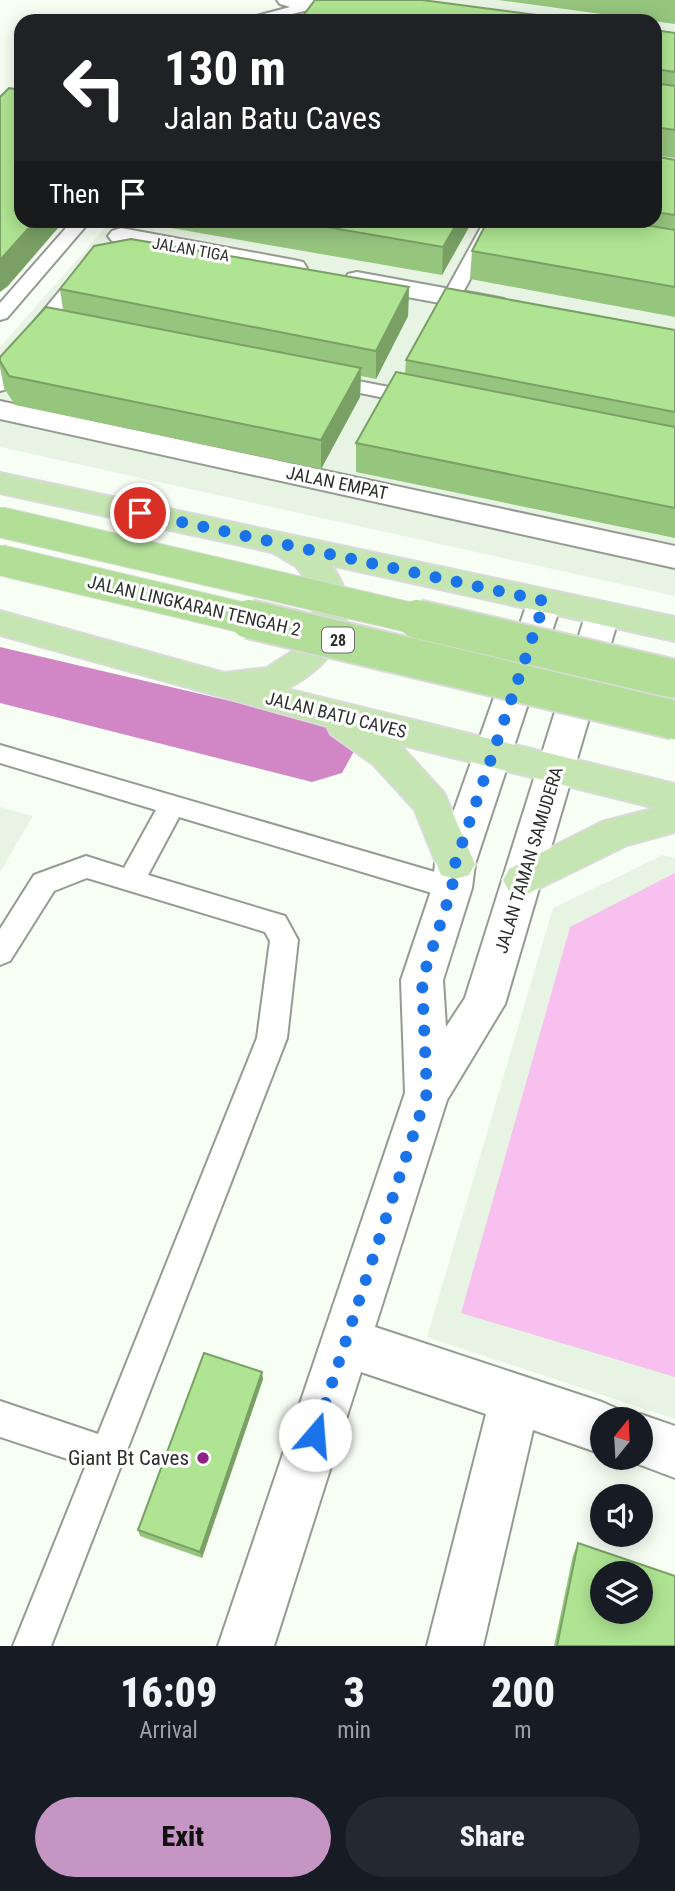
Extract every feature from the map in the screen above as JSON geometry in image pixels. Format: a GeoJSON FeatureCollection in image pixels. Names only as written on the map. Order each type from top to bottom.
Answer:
{"type":"FeatureCollection","features":[{"type":"Feature","properties":{"kind":"highway","name":"28"},"geometry":{"type":"LineString","coordinates":[[0,522],[675,679]]}},
{"type":"Feature","properties":{"kind":"highway","name":"JALAN LINGKARAN TENGAH 2"},"geometry":{"type":"LineString","coordinates":[[0,560],[675,720]]}},
{"type":"Feature","properties":{"kind":"main road"},"geometry":{"type":"LineString","coordinates":[[0,483],[675,629]]}},
{"type":"Feature","properties":{"kind":"main road"},"geometry":{"type":"LineString","coordinates":[[213,682],[275,680],[311,656],[328,630],[332,602],[322,576],[307,558],[276,542]]}},
{"type":"Feature","properties":{"kind":"main road","name":"JALAN BATU CAVES"},"geometry":{"type":"LineString","coordinates":[[0,623],[325,713],[675,798]]}},
{"type":"Feature","properties":{"kind":"main road"},"geometry":{"type":"LineString","coordinates":[[325,713],[386,754],[431,803],[454,876]]}},
{"type":"Feature","properties":{"kind":"main road"},"geometry":{"type":"LineString","coordinates":[[523,880],[616,833],[675,817]]}},
{"type":"Feature","properties":{"kind":"street"},"geometry":{"type":"LineString","coordinates":[[287,0],[313,9]]}},
{"type":"Feature","properties":{"kind":"street"},"geometry":{"type":"LineString","coordinates":[[0,382],[44,325],[127,228]]}},
{"type":"Feature","properties":{"kind":"street","name":"JALAN TIGA"},"geometry":{"type":"LineString","coordinates":[[127,228],[326,274],[517,309]]}},
{"type":"Feature","properties":{"kind":"street","name":"JALAN EMPAT"},"geometry":{"type":"LineString","coordinates":[[0,410],[354,474],[675,557]]}},
{"type":"Feature","properties":{"kind":"street","name":"JALAN TAMAN SAMUDERA"},"geometry":{"type":"LineString","coordinates":[[427,1093],[422,980],[545,601]]}},
{"type":"Feature","properties":{"kind":"street","name":"JALAN TAMAN SAMUDERA"},"geometry":{"type":"LineString","coordinates":[[246,1646],[427,1093],[484,1004],[558,769],[603,613]]}},
{"type":"Feature","properties":{"kind":"street"},"geometry":{"type":"LineString","coordinates":[[345,1342],[590,1423]]}},
{"type":"Feature","properties":{"kind":"street"},"geometry":{"type":"LineString","coordinates":[[455,1646],[515,1399]]}},
{"type":"Feature","properties":{"kind":"street"},"geometry":{"type":"LineString","coordinates":[[653,1444],[675,1452]]}},
{"type":"Feature","properties":{"kind":"lane"},"geometry":{"type":"LineString","coordinates":[[286,14],[313,9]]}},
{"type":"Feature","properties":{"kind":"lane"},"geometry":{"type":"LineString","coordinates":[[0,314],[76,228]]}},
{"type":"Feature","properties":{"kind":"lane"},"geometry":{"type":"LineString","coordinates":[[431,334],[490,228]]}},
{"type":"Feature","properties":{"kind":"lane"},"geometry":{"type":"LineString","coordinates":[[44,325],[71,331]]}},
{"type":"Feature","properties":{"kind":"lane"},"geometry":{"type":"LineString","coordinates":[[385,418],[411,370]]}},
{"type":"Feature","properties":{"kind":"lane"},"geometry":{"type":"LineString","coordinates":[[302,376],[437,403]]}},
{"type":"Feature","properties":{"kind":"lane"},"geometry":{"type":"LineString","coordinates":[[0,754],[173,804],[454,876]]}},
{"type":"Feature","properties":{"kind":"lane"},"geometry":{"type":"LineString","coordinates":[[132,879],[173,804]]}},
{"type":"Feature","properties":{"kind":"lane"},"geometry":{"type":"LineString","coordinates":[[0,953],[44,883],[86,867],[275,924],[284,940],[272,1038],[32,1646]]}},
{"type":"Feature","properties":{"kind":"lane"},"geometry":{"type":"LineString","coordinates":[[0,1419],[106,1454]]}},
{"type":"Feature","properties":{"kind":"shaded area"},"geometry":{"type":"Polygon","coordinates":[[[322,0],[675,0],[675,596],[0,447],[0,347],[105,228],[662,228],[662,14],[294,13],[322,0]]]}},
{"type":"Feature","properties":{"kind":"shaded area"},"geometry":{"type":"Polygon","coordinates":[[[0,807],[33,816],[0,872],[0,807]]]}},
{"type":"Feature","properties":{"kind":"shaded area"},"geometry":{"type":"Polygon","coordinates":[[[663,855],[675,858],[675,1419],[653,1412],[653,1407],[639,1407],[427,1337],[553,908],[663,855]]]}},
{"type":"Feature","properties":{"kind":"shaded area"},"geometry":{"type":"Polygon","coordinates":[[[675,873],[675,1377],[461,1313],[570,927],[675,873]]]}},
{"type":"Feature","properties":{"kind":"building"},"geometry":{"type":"Polygon","coordinates":[[[315,0],[422,0],[529,14],[304,14],[315,0]]]}},
{"type":"Feature","properties":{"kind":"building"},"geometry":{"type":"Polygon","coordinates":[[[662,31],[675,33],[675,72],[662,70],[662,31]]]}},
{"type":"Feature","properties":{"kind":"building"},"geometry":{"type":"Polygon","coordinates":[[[662,84],[675,86],[675,130],[662,128],[662,84]]]}},
{"type":"Feature","properties":{"kind":"building"},"geometry":{"type":"Polygon","coordinates":[[[9,88],[14,89],[14,228],[29,228],[0,260],[0,97],[9,88]]]}},
{"type":"Feature","properties":{"kind":"building"},"geometry":{"type":"Polygon","coordinates":[[[662,158],[675,160],[675,215],[662,213],[662,158]]]}},
{"type":"Feature","properties":{"kind":"building"},"geometry":{"type":"Polygon","coordinates":[[[333,228],[454,228],[443,247],[333,228]]]}},
{"type":"Feature","properties":{"kind":"building"},"geometry":{"type":"Polygon","coordinates":[[[484,228],[675,230],[675,287],[472,251],[484,228]]]}},
{"type":"Feature","properties":{"kind":"building"},"geometry":{"type":"Polygon","coordinates":[[[131,239],[409,287],[376,351],[60,289],[94,246],[131,239]]]}},
{"type":"Feature","properties":{"kind":"building"},"geometry":{"type":"Polygon","coordinates":[[[446,288],[675,330],[675,412],[406,360],[446,288]]]}},
{"type":"Feature","properties":{"kind":"building"},"geometry":{"type":"Polygon","coordinates":[[[46,307],[361,368],[321,440],[9,376],[0,357],[46,307]]]}},
{"type":"Feature","properties":{"kind":"building"},"geometry":{"type":"Polygon","coordinates":[[[396,372],[675,427],[675,508],[356,443],[396,372]]]}},
{"type":"Feature","properties":{"kind":"building","name":"Giant Bt Caves"},"geometry":{"type":"Polygon","coordinates":[[[204,1353],[262,1372],[200,1552],[138,1530],[204,1353]]]}},
{"type":"Feature","properties":{"kind":"building"},"geometry":{"type":"Polygon","coordinates":[[[578,1543],[631,1561],[590,1561],[590,1624],[653,1624],[653,1569],[675,1576],[675,1646],[557,1646],[578,1543]]]}},
{"type":"Feature","properties":{"kind":"waterway"},"geometry":{"type":"LineString","coordinates":[[0,675],[312,751]]}},
{"type":"Feature","properties":{"kind":"place","name":"Giant Bt Caves"},"geometry":{"type":"Point","coordinates":[203,1458]}},
{"type":"Feature","properties":{"kind":"route"},"geometry":{"type":"LineString","coordinates":[[140,513],[545,601],[455,864],[452,888],[422,980],[427,1093],[315,1435]]}}]}
